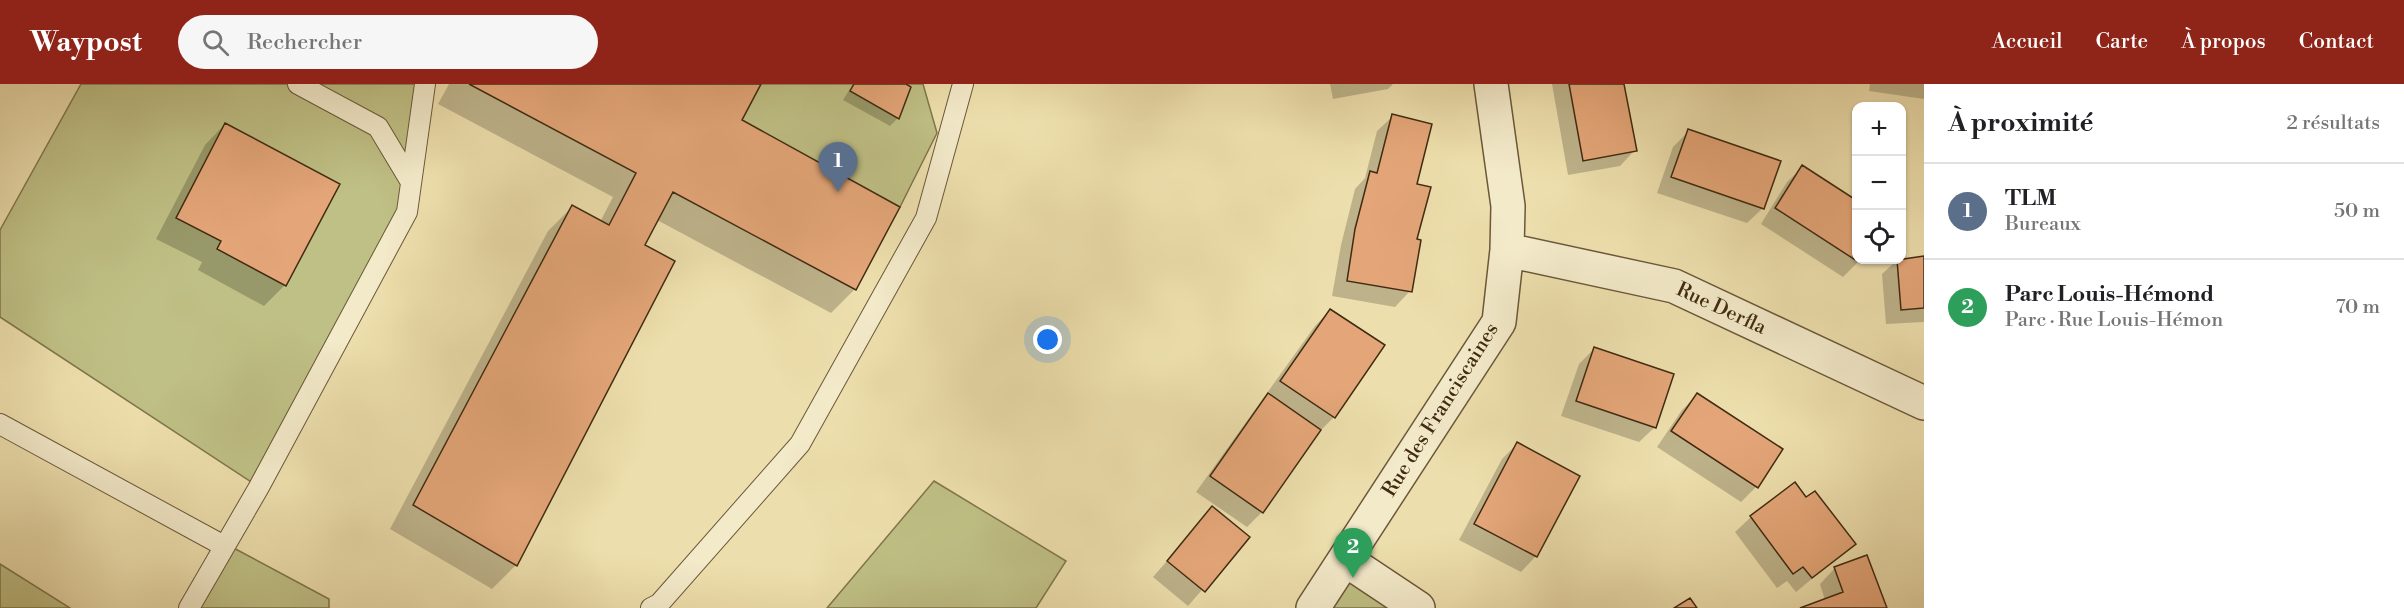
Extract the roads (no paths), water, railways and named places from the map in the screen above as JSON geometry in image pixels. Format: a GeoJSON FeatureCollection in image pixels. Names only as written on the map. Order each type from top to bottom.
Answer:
{"type":"FeatureCollection","features":[{"type":"Feature","properties":{"kind":"street","name":"Rue des Franciscaines"},"geometry":{"type":"LineString","coordinates":[[1313,608],[1499,322],[1507,250],[1508,206],[1491,84]]}},
{"type":"Feature","properties":{"kind":"street","name":"Rue Derfla"},"geometry":{"type":"LineString","coordinates":[[1507,250],[1674,286],[1924,403]]}},
{"type":"Feature","properties":{"kind":"street"},"geometry":{"type":"LineString","coordinates":[[1346,560],[1418,608]]}},
{"type":"Feature","properties":{"kind":"lane"},"geometry":{"type":"LineString","coordinates":[[298,84],[378,127],[411,182]]}},
{"type":"Feature","properties":{"kind":"lane"},"geometry":{"type":"LineString","coordinates":[[189,608],[406,212],[425,84]]}},
{"type":"Feature","properties":{"kind":"lane"},"geometry":{"type":"LineString","coordinates":[[651,608],[659,604],[800,444],[926,218],[963,84]]}},
{"type":"Feature","properties":{"kind":"lane"},"geometry":{"type":"LineString","coordinates":[[0,424],[224,546]]}},
{"type":"Feature","properties":{"kind":"place","name":"TLM"},"geometry":{"type":"Point","coordinates":[838,192]}},
{"type":"Feature","properties":{"kind":"place","name":"Parc Louis-Hémond"},"geometry":{"type":"Point","coordinates":[1353,578]}}]}
